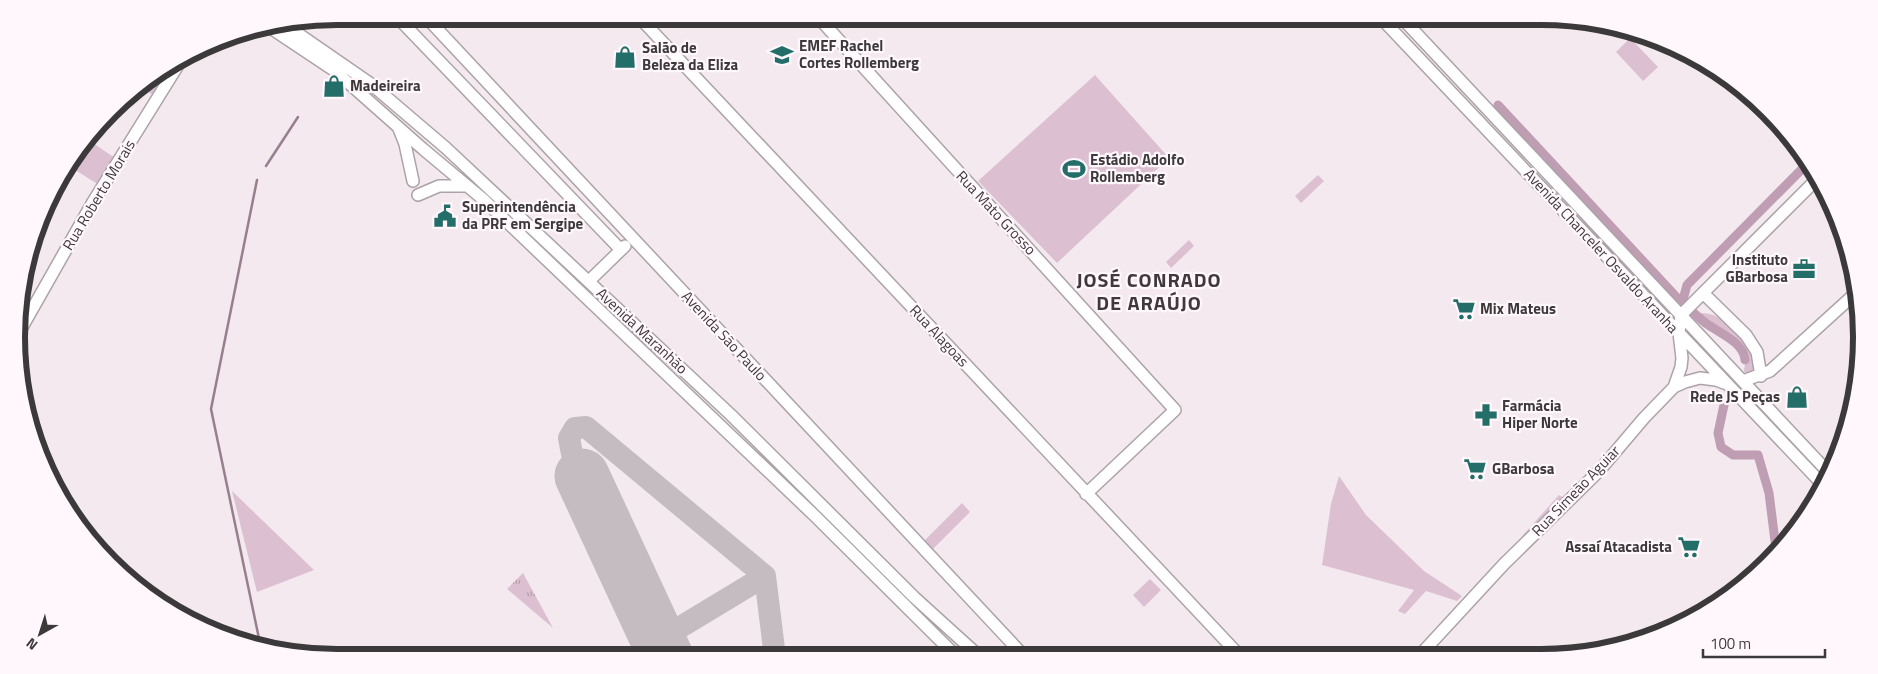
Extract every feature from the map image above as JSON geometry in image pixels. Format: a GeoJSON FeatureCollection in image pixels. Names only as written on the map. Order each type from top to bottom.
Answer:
{"type":"FeatureCollection","features":[{"type":"Feature","properties":{"kind":"main road"},"geometry":{"type":"LineString","coordinates":[[405,25],[621,250]]}},
{"type":"Feature","properties":{"kind":"main road","name":"Avenida São Paulo"},"geometry":{"type":"LineString","coordinates":[[433,25],[1017,649]]}},
{"type":"Feature","properties":{"kind":"main road","name":"Rua Alagoas"},"geometry":{"type":"LineString","coordinates":[[646,25],[1233,649]]}},
{"type":"Feature","properties":{"kind":"main road","name":"Rua Mato Grosso"},"geometry":{"type":"LineString","coordinates":[[825,25],[1175,410],[1086,494]]}},
{"type":"Feature","properties":{"kind":"main road","name":"Avenida Chanceler Osvaldo Aranha"},"geometry":{"type":"LineString","coordinates":[[1388,25],[1818,480]]}},
{"type":"Feature","properties":{"kind":"main road","name":"Avenida Chanceler Osvaldo Aranha"},"geometry":{"type":"LineString","coordinates":[[1409,25],[1686,310],[1743,382],[1824,467]]}},
{"type":"Feature","properties":{"kind":"main road","name":"Avenida Maranhão"},"geometry":{"type":"LineString","coordinates":[[291,29],[378,89],[446,148],[714,399],[915,598],[971,649]]}},
{"type":"Feature","properties":{"kind":"main road","name":"Avenida Maranhão"},"geometry":{"type":"LineString","coordinates":[[275,31],[335,71],[484,200],[815,516],[949,649]]}},
{"type":"Feature","properties":{"kind":"main road","name":"Rua Roberto Morais"},"geometry":{"type":"LineString","coordinates":[[26,320],[93,202],[174,71]]}},
{"type":"Feature","properties":{"kind":"main road"},"geometry":{"type":"LineString","coordinates":[[397,125],[405,144],[413,181]]}},
{"type":"Feature","properties":{"kind":"main road"},"geometry":{"type":"LineString","coordinates":[[1674,387],[1681,367],[1682,358],[1679,333],[1686,310],[1812,183]]}},
{"type":"Feature","properties":{"kind":"main road"},"geometry":{"type":"LineString","coordinates":[[418,195],[439,186],[467,186]]}},
{"type":"Feature","properties":{"kind":"main road"},"geometry":{"type":"LineString","coordinates":[[589,281],[634,238]]}},
{"type":"Feature","properties":{"kind":"main road"},"geometry":{"type":"LineString","coordinates":[[1703,293],[1746,335],[1757,352],[1762,376]]}},
{"type":"Feature","properties":{"kind":"main road"},"geometry":{"type":"LineString","coordinates":[[1743,382],[1762,376],[1775,368],[1850,298]]}},
{"type":"Feature","properties":{"kind":"main road"},"geometry":{"type":"LineString","coordinates":[[1674,387],[1700,378],[1716,380],[1728,385]]}},
{"type":"Feature","properties":{"kind":"main road","name":"Rua Simeão Aguiar"},"geometry":{"type":"LineString","coordinates":[[1426,649],[1504,564],[1599,471],[1644,418],[1674,387]]}},
{"type":"Feature","properties":{"kind":"main road"},"geometry":{"type":"LineString","coordinates":[[704,410],[714,399]]}},
{"type":"Feature","properties":{"kind":"green space"},"geometry":{"type":"Polygon","coordinates":[[[1631,39],[1658,67],[1643,81],[1616,52],[1631,39]]]}},
{"type":"Feature","properties":{"kind":"green space","name":"Estádio Adolfo Rollemberg"},"geometry":{"type":"Polygon","coordinates":[[[1095,75],[1169,158],[1057,263],[978,181],[1095,75]]]}},
{"type":"Feature","properties":{"kind":"green space"},"geometry":{"type":"Polygon","coordinates":[[[163,79],[153,95],[145,90],[163,79]]]}},
{"type":"Feature","properties":{"kind":"green space"},"geometry":{"type":"Polygon","coordinates":[[[92,143],[115,158],[99,185],[74,170],[92,143]]]}},
{"type":"Feature","properties":{"kind":"green space"},"geometry":{"type":"Polygon","coordinates":[[[1318,175],[1324,181],[1301,203],[1295,196],[1318,175]]]}},
{"type":"Feature","properties":{"kind":"green space"},"geometry":{"type":"Polygon","coordinates":[[[1189,240],[1194,246],[1171,268],[1166,262],[1189,240]]]}},
{"type":"Feature","properties":{"kind":"green space"},"geometry":{"type":"Polygon","coordinates":[[[1702,313],[1712,315],[1729,325],[1744,342],[1761,368],[1749,378],[1744,371],[1746,352],[1743,347],[1727,333],[1702,318],[1699,315],[1702,313]]]}},
{"type":"Feature","properties":{"kind":"green space"},"geometry":{"type":"Polygon","coordinates":[[[1339,476],[1366,515],[1424,571],[1462,596],[1457,601],[1426,591],[1405,614],[1398,611],[1414,590],[1322,565],[1331,504],[1339,476]]]}},
{"type":"Feature","properties":{"kind":"green space"},"geometry":{"type":"Polygon","coordinates":[[[232,491],[314,570],[257,592],[232,491]]]}},
{"type":"Feature","properties":{"kind":"green space"},"geometry":{"type":"Polygon","coordinates":[[[1559,495],[1566,499],[1520,545],[1523,535],[1559,495]]]}},
{"type":"Feature","properties":{"kind":"green space"},"geometry":{"type":"Polygon","coordinates":[[[962,503],[970,512],[932,550],[924,541],[962,503]]]}},
{"type":"Feature","properties":{"kind":"green space"},"geometry":{"type":"Polygon","coordinates":[[[523,573],[553,628],[507,589],[523,573]]]}},
{"type":"Feature","properties":{"kind":"green space"},"geometry":{"type":"Polygon","coordinates":[[[1150,579],[1161,590],[1144,607],[1133,595],[1150,579]]]}},
{"type":"Feature","properties":{"kind":"waterway"},"geometry":{"type":"LineString","coordinates":[[1498,105],[1682,303],[1708,325],[1735,342],[1740,347],[1745,360]]}},
{"type":"Feature","properties":{"kind":"waterway"},"geometry":{"type":"LineString","coordinates":[[266,166],[298,117]]}},
{"type":"Feature","properties":{"kind":"waterway"},"geometry":{"type":"LineString","coordinates":[[1682,303],[1687,285],[1803,168]]}},
{"type":"Feature","properties":{"kind":"waterway"},"geometry":{"type":"LineString","coordinates":[[257,180],[211,409],[259,639]]}},
{"type":"Feature","properties":{"kind":"waterway"},"geometry":{"type":"LineString","coordinates":[[1724,405],[1718,433],[1721,447],[1733,455],[1758,455],[1769,493],[1775,544]]}},
{"type":"Feature","properties":{"kind":"taxiway"},"geometry":{"type":"LineString","coordinates":[[582,476],[572,454],[569,438],[575,428],[586,427],[765,576],[774,649]]}},
{"type":"Feature","properties":{"kind":"taxiway"},"geometry":{"type":"LineString","coordinates":[[659,640],[765,576]]}},
{"type":"Feature","properties":{"kind":"runway"},"geometry":{"type":"LineString","coordinates":[[582,476],[662,649]]}},
{"type":"Feature","properties":{"kind":"place","name":"EMEF Rachel Cortes Rollemberg"},"geometry":{"type":"Point","coordinates":[782,55]}},
{"type":"Feature","properties":{"kind":"place","name":"Salão de Beleza da Eliza"},"geometry":{"type":"Point","coordinates":[625,57]}},
{"type":"Feature","properties":{"kind":"place","name":"Madeireira"},"geometry":{"type":"Point","coordinates":[334,86]}},
{"type":"Feature","properties":{"kind":"place","name":"Estádio Adolfo Rollemberg"},"geometry":{"type":"Point","coordinates":[1074,169]}},
{"type":"Feature","properties":{"kind":"place","name":"Superintendência da PRF em Sergipe"},"geometry":{"type":"Point","coordinates":[445,216]}},
{"type":"Feature","properties":{"kind":"place","name":"Instituto GBarbosa"},"geometry":{"type":"Point","coordinates":[1804,269]}},
{"type":"Feature","properties":{"kind":"place","name":"Mix Mateus"},"geometry":{"type":"Point","coordinates":[1464,309]}},
{"type":"Feature","properties":{"kind":"place","name":"Rede JS Peças"},"geometry":{"type":"Point","coordinates":[1797,397]}},
{"type":"Feature","properties":{"kind":"place","name":"Farmácia Hiper Norte"},"geometry":{"type":"Point","coordinates":[1486,415]}},
{"type":"Feature","properties":{"kind":"place","name":"GBarbosa"},"geometry":{"type":"Point","coordinates":[1475,469]}},
{"type":"Feature","properties":{"kind":"place","name":"Assaí Atacadista"},"geometry":{"type":"Point","coordinates":[1689,547]}},
{"type":"Feature","properties":{"kind":"district","name":"JOSÉ CONRADO DE ARAÚJO"},"geometry":{"type":"Point","coordinates":[1149,292]}}]}
